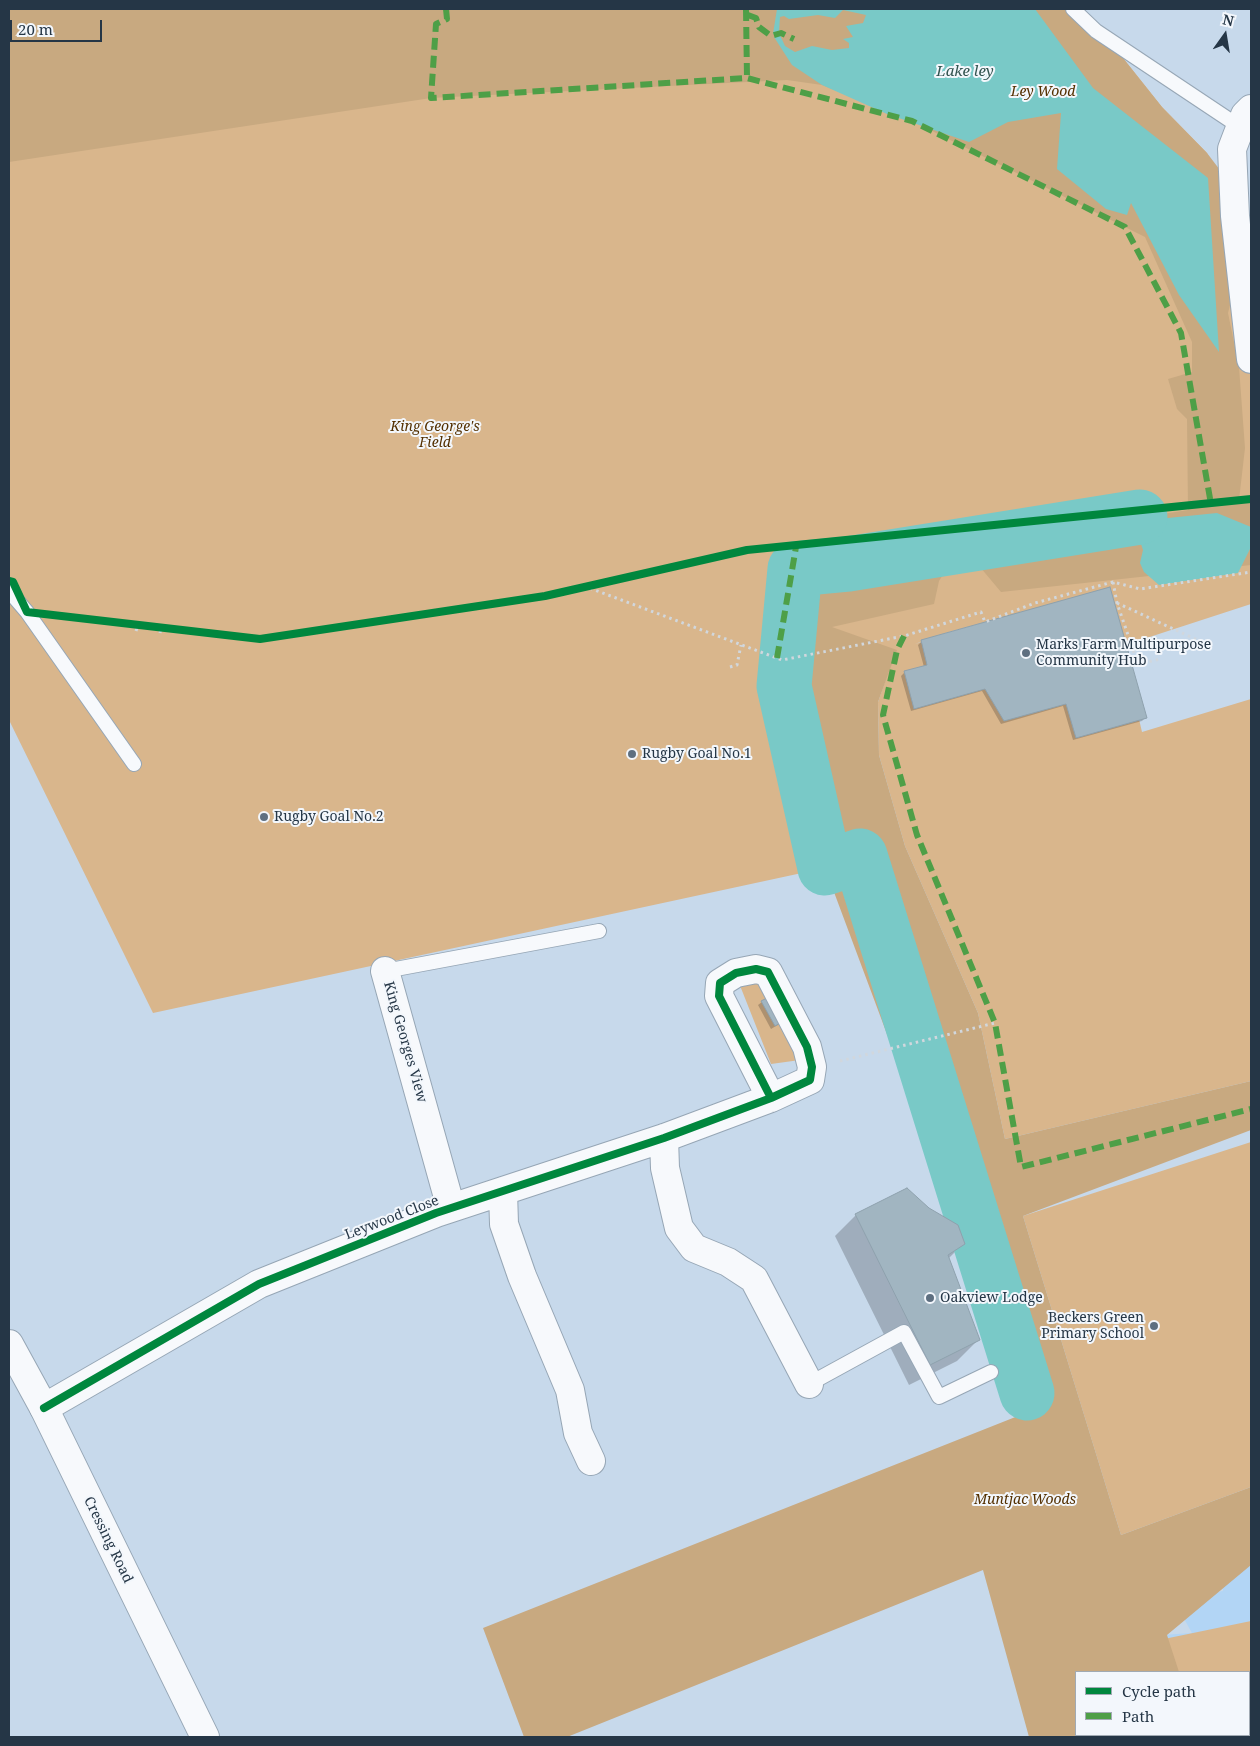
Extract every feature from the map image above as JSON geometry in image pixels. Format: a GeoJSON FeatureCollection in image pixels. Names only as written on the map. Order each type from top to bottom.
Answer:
{"type":"FeatureCollection","features":[{"type":"Feature","properties":{"kind":"street"},"geometry":{"type":"LineString","coordinates":[[1246,118],[1232,149],[1235,216],[1251,359]]}},
{"type":"Feature","properties":{"kind":"street"},"geometry":{"type":"LineString","coordinates":[[771,1098],[719,996],[720,983],[736,973],[756,969],[768,972],[806,1047],[812,1067]]}},
{"type":"Feature","properties":{"kind":"street","name":"King Georges View"},"geometry":{"type":"LineString","coordinates":[[385,971],[451,1208]]}},
{"type":"Feature","properties":{"kind":"street","name":"Leywood Close"},"geometry":{"type":"LineString","coordinates":[[44,1408],[259,1284],[451,1208],[664,1138],[771,1098],[810,1080],[812,1067]]}},
{"type":"Feature","properties":{"kind":"street"},"geometry":{"type":"LineString","coordinates":[[664,1138],[665,1168],[679,1228],[694,1248],[728,1262],[754,1278],[809,1384]]}},
{"type":"Feature","properties":{"kind":"street"},"geometry":{"type":"LineString","coordinates":[[503,1191],[504,1224],[522,1276],[570,1390],[578,1433],[591,1461]]}},
{"type":"Feature","properties":{"kind":"street","name":"Cressing Road"},"geometry":{"type":"LineString","coordinates":[[9,1344],[44,1408],[205,1737]]}},
{"type":"Feature","properties":{"kind":"lane"},"geometry":{"type":"LineString","coordinates":[[1073,9],[1096,31],[1246,118]]}},
{"type":"Feature","properties":{"kind":"lane"},"geometry":{"type":"LineString","coordinates":[[9,591],[27,612],[134,764]]}},
{"type":"Feature","properties":{"kind":"lane","name":"King Georges View"},"geometry":{"type":"LineString","coordinates":[[385,971],[599,932]]}},
{"type":"Feature","properties":{"kind":"lane"},"geometry":{"type":"LineString","coordinates":[[809,1384],[904,1332],[939,1397],[991,1372]]}},
{"type":"Feature","properties":{"kind":"path"},"geometry":{"type":"LineString","coordinates":[[580,587],[782,660],[904,636],[981,612],[985,622],[1035,603],[1113,582],[1140,589],[1251,572]]}},
{"type":"Feature","properties":{"kind":"path"},"geometry":{"type":"LineString","coordinates":[[580,587],[603,582]]}},
{"type":"Feature","properties":{"kind":"path"},"geometry":{"type":"LineString","coordinates":[[1113,582],[1116,603],[1138,664],[1161,659]]}},
{"type":"Feature","properties":{"kind":"path"},"geometry":{"type":"LineString","coordinates":[[1116,603],[1206,644]]}},
{"type":"Feature","properties":{"kind":"path"},"geometry":{"type":"LineString","coordinates":[[129,624],[149,628],[171,629]]}},
{"type":"Feature","properties":{"kind":"path"},"geometry":{"type":"LineString","coordinates":[[730,667],[737,665],[742,644]]}},
{"type":"Feature","properties":{"kind":"path"},"geometry":{"type":"LineString","coordinates":[[812,1067],[996,1024]]}},
{"type":"Feature","properties":{"kind":"shaded area"},"geometry":{"type":"Polygon","coordinates":[[[1251,1545],[1251,1737],[1250,1671],[1173,1671],[1161,1635],[1192,1633],[1173,1599],[1223,1591],[1221,1559],[1251,1545]]]}},
{"type":"Feature","properties":{"kind":"green space","name":"King George's Field"},"geometry":{"type":"Polygon","coordinates":[[[9,9],[1084,9],[1162,107],[1207,153],[1251,238],[1251,604],[1122,646],[1142,732],[1251,699],[1251,1081],[1005,1139],[978,1013],[905,846],[879,755],[878,702],[896,650],[784,679],[793,750],[825,868],[153,1013],[9,720],[9,9]],[[1037,609],[949,632],[915,644],[1037,609]]]}},
{"type":"Feature","properties":{"kind":"green space"},"geometry":{"type":"Polygon","coordinates":[[[9,9],[1084,9],[1162,107],[1207,153],[1223,174],[1232,297],[1228,313],[1239,367],[1245,448],[1239,500],[1213,505],[1251,500],[1251,565],[1001,592],[980,567],[946,570],[939,581],[934,604],[832,627],[897,650],[878,702],[879,755],[905,846],[978,1013],[1005,1139],[1251,1081],[1251,1130],[1023,1216],[1121,1535],[1251,1487],[1251,1565],[1167,1635],[1179,1671],[1075,1671],[1075,1736],[1200,1737],[1029,1737],[983,1570],[567,1737],[524,1737],[483,1628],[1028,1412],[825,868],[784,686],[802,571],[1188,510],[1187,419],[1177,409],[1168,379],[1192,372],[1192,342],[1145,237],[912,121],[822,85],[787,80],[431,98],[9,162],[9,9]]]}},
{"type":"Feature","properties":{"kind":"green space"},"geometry":{"type":"Polygon","coordinates":[[[758,979],[800,1060],[771,1064],[739,983],[758,979]]]}},
{"type":"Feature","properties":{"kind":"green space","name":"Beckers Green Primary School"},"geometry":{"type":"Polygon","coordinates":[[[1251,1142],[1251,1487],[1121,1535],[1023,1216],[1251,1142]]]}},
{"type":"Feature","properties":{"kind":"green space"},"geometry":{"type":"Polygon","coordinates":[[[1251,1621],[1251,1737],[1194,1736],[1250,1736],[1250,1671],[1175,1671],[1164,1639],[1251,1621]]]}},
{"type":"Feature","properties":{"kind":"water","name":"Lake ley"},"geometry":{"type":"Polygon","coordinates":[[[777,9],[1035,9],[1093,88],[1208,178],[1219,352],[1179,295],[1131,203],[1127,215],[1106,209],[1057,169],[1061,113],[1008,122],[969,142],[887,114],[822,85],[792,65],[774,37],[780,35],[785,46],[795,52],[812,46],[832,50],[849,48],[849,43],[843,39],[853,37],[846,26],[863,23],[866,15],[843,10],[835,18],[818,15],[789,19],[784,16],[780,17],[779,32],[773,34],[777,9]]]}},
{"type":"Feature","properties":{"kind":"water"},"geometry":{"type":"Polygon","coordinates":[[[1217,513],[1251,527],[1251,547],[1238,573],[1159,585],[1144,572],[1140,563],[1143,550],[1135,526],[1143,522],[1140,517],[1158,519],[1217,513]]]}},
{"type":"Feature","properties":{"kind":"building","name":"Marks Farm Multipurpose Community Hub"},"geometry":{"type":"Polygon","coordinates":[[[1110,587],[1147,718],[1076,738],[1066,704],[1004,721],[985,689],[914,709],[904,671],[927,665],[921,640],[1110,587]]]}},
{"type":"Feature","properties":{"kind":"building"},"geometry":{"type":"Polygon","coordinates":[[[773,995],[786,1020],[775,1026],[761,1001],[773,995]]]}},
{"type":"Feature","properties":{"kind":"building","name":"Oakview Lodge"},"geometry":{"type":"Polygon","coordinates":[[[907,1188],[929,1208],[958,1225],[965,1244],[948,1255],[980,1340],[930,1365],[855,1214],[907,1188]]]}},
{"type":"Feature","properties":{"kind":"waterway"},"geometry":{"type":"LineString","coordinates":[[1027,1393],[860,856],[825,868],[784,686],[795,569],[848,564],[1140,517]]}},
{"type":"Feature","properties":{"kind":"marked path"},"geometry":{"type":"LineString","coordinates":[[446,9],[447,19],[436,24],[431,98],[747,78],[912,121],[1125,227],[1181,333],[1211,504]]}},
{"type":"Feature","properties":{"kind":"marked path"},"geometry":{"type":"LineString","coordinates":[[746,9],[747,78]]}},
{"type":"Feature","properties":{"kind":"marked path"},"geometry":{"type":"LineString","coordinates":[[748,15],[756,18],[759,27],[771,36],[781,33],[794,39]]}},
{"type":"Feature","properties":{"kind":"marked path"},"geometry":{"type":"LineString","coordinates":[[777,658],[796,547]]}},
{"type":"Feature","properties":{"kind":"marked path"},"geometry":{"type":"LineString","coordinates":[[904,636],[897,650],[883,715],[917,835],[995,1023],[1021,1167],[1251,1109]]}},
{"type":"Feature","properties":{"kind":"cycle path"},"geometry":{"type":"LineString","coordinates":[[9,581],[13,582],[27,612],[260,639],[545,596],[747,550],[1251,499]]}},
{"type":"Feature","properties":{"kind":"cycle path"},"geometry":{"type":"LineString","coordinates":[[44,1408],[259,1284],[436,1213],[664,1138],[771,1098],[810,1080],[812,1067],[807,1047],[768,972],[756,969],[736,973],[720,983],[719,996],[771,1098]]}},
{"type":"Feature","properties":{"kind":"place","name":"Marks Farm Multipurpose Community Hub"},"geometry":{"type":"Point","coordinates":[1026,653]}},
{"type":"Feature","properties":{"kind":"place","name":"Rugby Goal No.1"},"geometry":{"type":"Point","coordinates":[632,754]}},
{"type":"Feature","properties":{"kind":"place","name":"Rugby Goal No.2"},"geometry":{"type":"Point","coordinates":[264,817]}},
{"type":"Feature","properties":{"kind":"place","name":"Oakview Lodge"},"geometry":{"type":"Point","coordinates":[930,1298]}},
{"type":"Feature","properties":{"kind":"place","name":"Beckers Green Primary School"},"geometry":{"type":"Point","coordinates":[1154,1326]}},
{"type":"Feature","properties":{"kind":"park label","name":"Ley Wood"},"geometry":{"type":"Point","coordinates":[1043,92]}},
{"type":"Feature","properties":{"kind":"park label","name":"Muntjac Woods"},"geometry":{"type":"Point","coordinates":[1025,1500]}}]}
